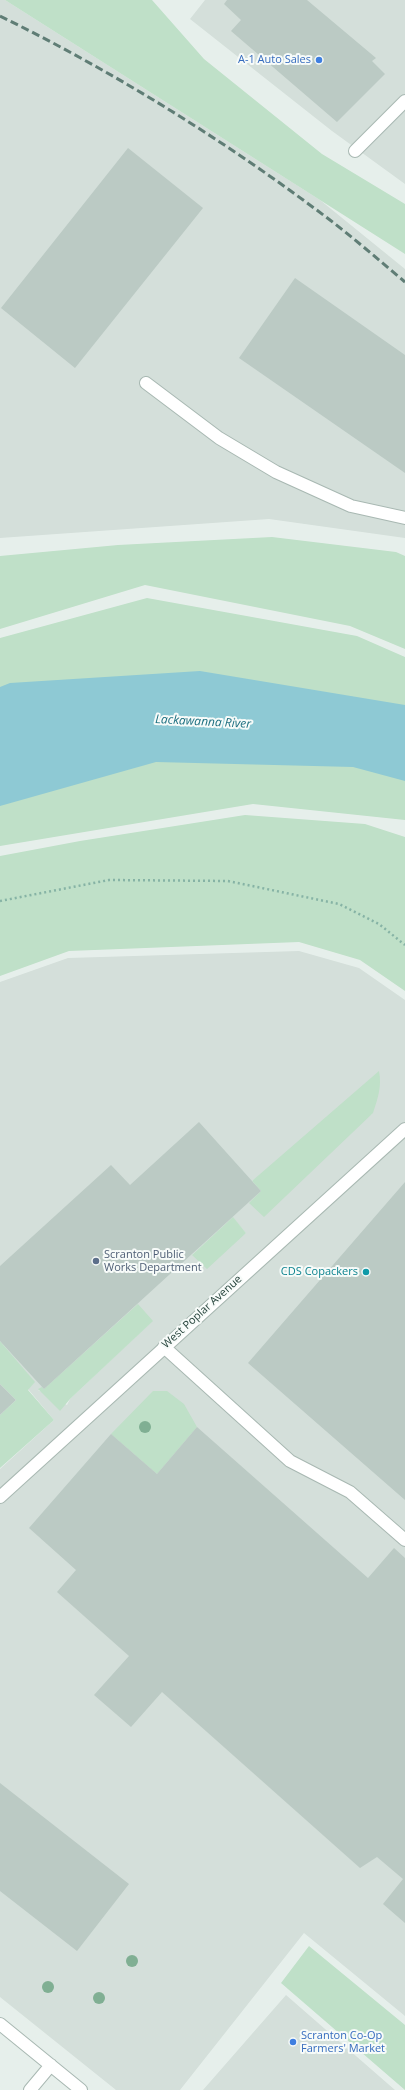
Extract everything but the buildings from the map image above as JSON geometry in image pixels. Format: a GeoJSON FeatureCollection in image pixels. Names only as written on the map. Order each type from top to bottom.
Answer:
{"type":"FeatureCollection","features":[{"type":"Feature","properties":{"kind":"street"},"geometry":{"type":"LineString","coordinates":[[355,152],[405,101]]}},
{"type":"Feature","properties":{"kind":"street"},"geometry":{"type":"LineString","coordinates":[[146,383],[219,438],[276,472],[351,506],[405,518]]}},
{"type":"Feature","properties":{"kind":"street","name":"West Poplar Avenue"},"geometry":{"type":"LineString","coordinates":[[0,1496],[405,1129]]}},
{"type":"Feature","properties":{"kind":"street"},"geometry":{"type":"LineString","coordinates":[[164,1347],[290,1461],[350,1492],[405,1540]]}},
{"type":"Feature","properties":{"kind":"street"},"geometry":{"type":"LineString","coordinates":[[0,2024],[81,2090]]}},
{"type":"Feature","properties":{"kind":"street"},"geometry":{"type":"LineString","coordinates":[[30,2090],[51,2065]]}},
{"type":"Feature","properties":{"kind":"path"},"geometry":{"type":"LineString","coordinates":[[0,901],[109,880],[228,881],[339,904],[379,924],[405,945]]}},
{"type":"Feature","properties":{"kind":"shaded area"},"geometry":{"type":"Polygon","coordinates":[[[0,0],[5,0],[320,200],[405,269],[405,538],[269,519],[0,538],[0,0]]]}},
{"type":"Feature","properties":{"kind":"shaded area"},"geometry":{"type":"Polygon","coordinates":[[[205,0],[405,0],[405,184],[332,131],[190,19],[205,0]]]}},
{"type":"Feature","properties":{"kind":"shaded area"},"geometry":{"type":"Polygon","coordinates":[[[299,951],[359,968],[405,1000],[405,2016],[304,1933],[180,2090],[116,2090],[0,1997],[0,1469],[54,1420],[28,1389],[34,1382],[0,1341],[0,982],[68,958],[299,951]],[[373,1113],[252,1181],[261,1191],[373,1113]],[[233,1218],[192,1255],[246,1233],[233,1218]],[[152,1321],[44,1389],[38,1390],[67,1405],[70,1399],[152,1321]]]}},
{"type":"Feature","properties":{"kind":"shaded area","name":"Scranton Co-Op Farmers' Market"},"geometry":{"type":"Polygon","coordinates":[[[286,1995],[395,2090],[203,2090],[286,1995]]]}},
{"type":"Feature","properties":{"kind":"green space"},"geometry":{"type":"Polygon","coordinates":[[[5,0],[152,0],[204,59],[322,154],[405,204],[405,254],[5,0]]]}},
{"type":"Feature","properties":{"kind":"green space"},"geometry":{"type":"Polygon","coordinates":[[[272,537],[396,552],[405,556],[405,649],[350,626],[145,585],[0,629],[0,556],[118,545],[272,537]]]}},
{"type":"Feature","properties":{"kind":"green space"},"geometry":{"type":"Polygon","coordinates":[[[147,598],[357,636],[405,657],[405,820],[253,804],[0,846],[0,638],[147,598]]]}},
{"type":"Feature","properties":{"kind":"green space"},"geometry":{"type":"Polygon","coordinates":[[[245,815],[365,824],[405,837],[405,991],[360,960],[299,942],[69,951],[0,976],[0,856],[80,841],[245,815]]]}},
{"type":"Feature","properties":{"kind":"green space"},"geometry":{"type":"Polygon","coordinates":[[[379,1071],[380,1087],[373,1113],[264,1217],[249,1203],[261,1191],[252,1181],[379,1071]]]}},
{"type":"Feature","properties":{"kind":"green space"},"geometry":{"type":"Polygon","coordinates":[[[233,1217],[246,1233],[207,1269],[192,1255],[233,1217]]]}},
{"type":"Feature","properties":{"kind":"green space"},"geometry":{"type":"Polygon","coordinates":[[[138,1304],[153,1321],[70,1399],[60,1411],[38,1389],[42,1387],[44,1389],[138,1304]]]}},
{"type":"Feature","properties":{"kind":"green space"},"geometry":{"type":"Polygon","coordinates":[[[0,1341],[35,1382],[28,1390],[54,1420],[0,1468],[0,1415],[16,1400],[0,1384],[0,1341]]]}},
{"type":"Feature","properties":{"kind":"green space"},"geometry":{"type":"Polygon","coordinates":[[[153,1391],[167,1391],[184,1404],[197,1427],[157,1474],[111,1434],[153,1391]]]}},
{"type":"Feature","properties":{"kind":"green space"},"geometry":{"type":"Polygon","coordinates":[[[309,1946],[405,2025],[405,2090],[281,1983],[309,1946]]]}},
{"type":"Feature","properties":{"kind":"water","name":"Lackawanna River"},"geometry":{"type":"Polygon","coordinates":[[[200,671],[405,705],[405,781],[353,767],[156,762],[0,806],[0,687],[10,683],[200,671]]]}},
{"type":"Feature","properties":{"kind":"railway"},"geometry":{"type":"LineString","coordinates":[[0,16],[86,61],[170,110],[211,136],[291,191],[330,220],[405,282]]}},
{"type":"Feature","properties":{"kind":"place","name":"A-1 Auto Sales"},"geometry":{"type":"Point","coordinates":[319,60]}},
{"type":"Feature","properties":{"kind":"place","name":"Scranton Public Works Department"},"geometry":{"type":"Point","coordinates":[96,1261]}},
{"type":"Feature","properties":{"kind":"place","name":"CDS Copackers"},"geometry":{"type":"Point","coordinates":[366,1272]}},
{"type":"Feature","properties":{"kind":"place","name":"Scranton Co-Op Farmers' Market"},"geometry":{"type":"Point","coordinates":[293,2042]}}]}
